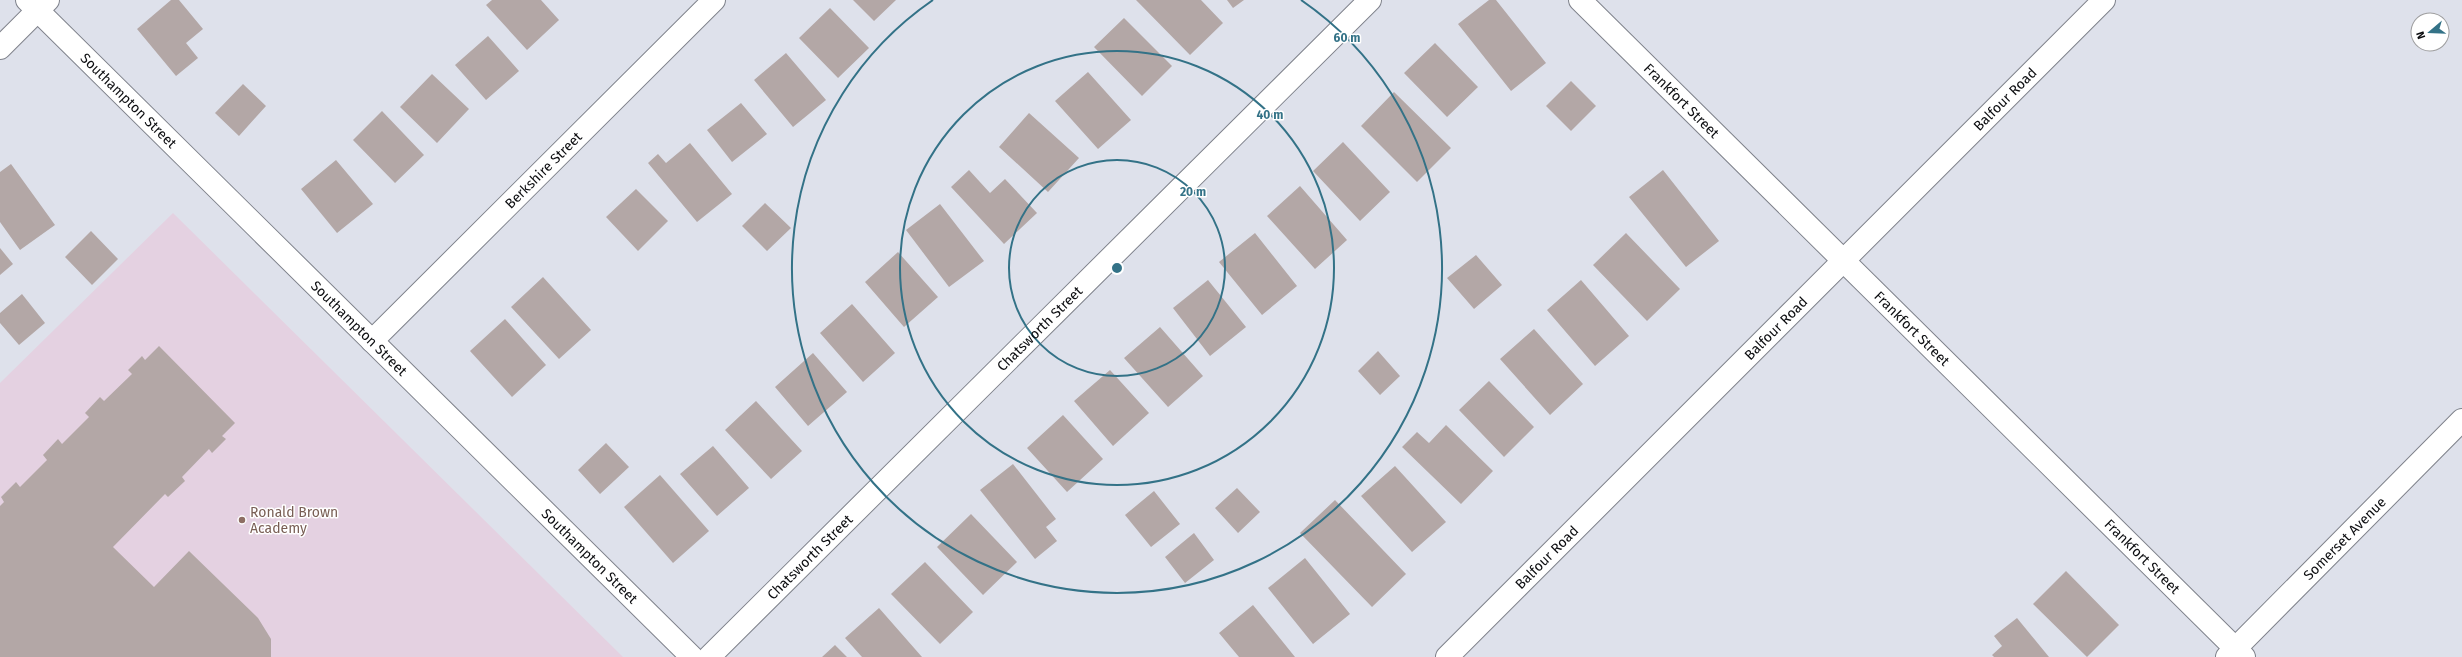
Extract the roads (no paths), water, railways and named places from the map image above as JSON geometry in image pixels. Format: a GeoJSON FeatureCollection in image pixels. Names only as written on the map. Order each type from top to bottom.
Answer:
{"type":"FeatureCollection","features":[{"type":"Feature","properties":{"kind":"street","name":"Berkshire Street"},"geometry":{"type":"LineString","coordinates":[[372,341],[714,0]]}},
{"type":"Feature","properties":{"kind":"street","name":"Chatsworth Street"},"geometry":{"type":"LineString","coordinates":[[709,657],[1370,0]]}},
{"type":"Feature","properties":{"kind":"street","name":"Frankfort Street"},"geometry":{"type":"LineString","coordinates":[[1580,0],[2236,654]]}},
{"type":"Feature","properties":{"kind":"street","name":"Balfour Road"},"geometry":{"type":"LineString","coordinates":[[1447,657],[2104,0]]}},
{"type":"Feature","properties":{"kind":"street","name":"Southampton Street"},"geometry":{"type":"LineString","coordinates":[[38,3],[372,341],[692,657]]}},
{"type":"Feature","properties":{"kind":"street"},"geometry":{"type":"LineString","coordinates":[[0,48],[38,3]]}},
{"type":"Feature","properties":{"kind":"street","name":"Somerset Avenue"},"geometry":{"type":"LineString","coordinates":[[2236,654],[2462,420]]}},
{"type":"Feature","properties":{"kind":"place","name":"Ronald Brown Academy"},"geometry":{"type":"Point","coordinates":[242,520]}}]}
